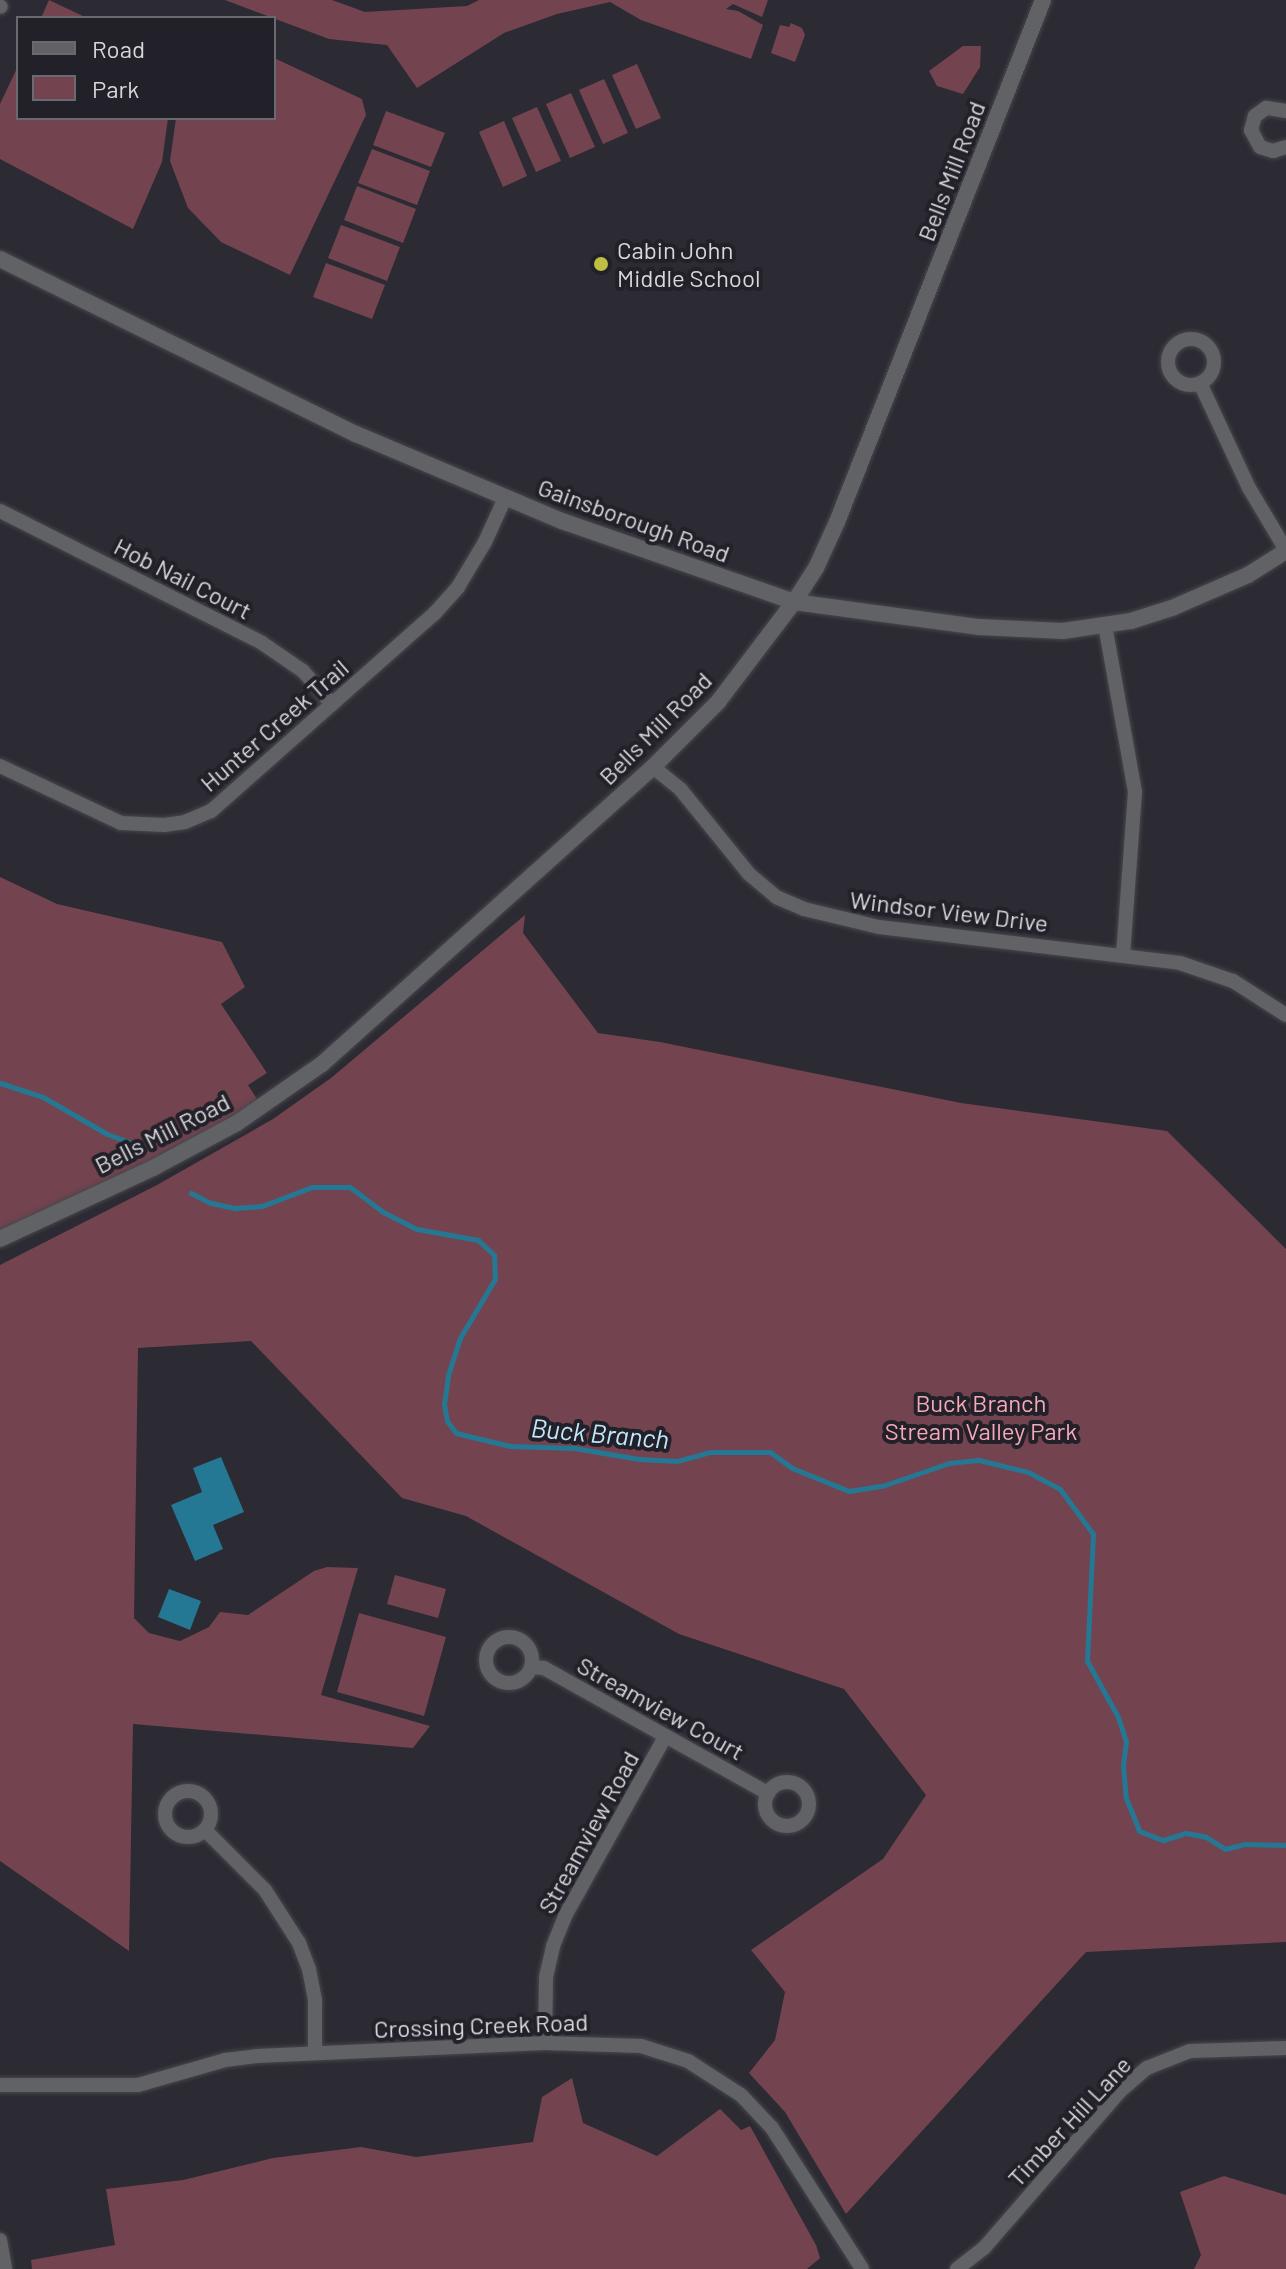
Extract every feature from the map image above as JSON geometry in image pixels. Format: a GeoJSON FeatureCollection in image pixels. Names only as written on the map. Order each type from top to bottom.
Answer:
{"type":"FeatureCollection","features":[{"type":"Feature","properties":{"kind":"street","name":"Bells Mill Road"},"geometry":{"type":"LineString","coordinates":[[0,1239],[153,1168],[262,1107],[340,1048],[653,767],[718,702],[816,568],[848,499],[1043,0]]}},
{"type":"Feature","properties":{"kind":"street"},"geometry":{"type":"LineString","coordinates":[[1286,111],[1266,108],[1255,116],[1251,130],[1255,142],[1266,150],[1286,147]]}},
{"type":"Feature","properties":{"kind":"street","name":"Gainsborough Road"},"geometry":{"type":"LineString","coordinates":[[0,259],[344,429],[505,498],[639,550],[794,602],[979,627],[1063,631],[1105,625],[1172,608],[1248,575],[1286,550]]}},
{"type":"Feature","properties":{"kind":"street"},"geometry":{"type":"LineString","coordinates":[[1200,383],[1249,488],[1286,550]]}},
{"type":"Feature","properties":{"kind":"street","name":"Hunter Creek Trail"},"geometry":{"type":"LineString","coordinates":[[0,766],[121,823],[143,826],[185,822],[211,811],[434,614],[458,587],[485,542],[505,498]]}},
{"type":"Feature","properties":{"kind":"street","name":"Hob Nail Court"},"geometry":{"type":"LineString","coordinates":[[0,511],[262,643],[303,671],[332,704]]}},
{"type":"Feature","properties":{"kind":"street"},"geometry":{"type":"LineString","coordinates":[[1105,625],[1135,792],[1123,955]]}},
{"type":"Feature","properties":{"kind":"street","name":"Windsor View Drive"},"geometry":{"type":"LineString","coordinates":[[653,767],[681,790],[749,874],[776,897],[804,909],[879,927],[1180,963],[1233,981],[1286,1015]]}},
{"type":"Feature","properties":{"kind":"street","name":"Streamview Court"},"geometry":{"type":"LineString","coordinates":[[531,1667],[544,1668],[768,1793]]}},
{"type":"Feature","properties":{"kind":"street","name":"Streamview Road"},"geometry":{"type":"LineString","coordinates":[[545,2043],[546,1977],[553,1946],[565,1916],[665,1737]]}},
{"type":"Feature","properties":{"kind":"street"},"geometry":{"type":"LineString","coordinates":[[205,1830],[265,1890],[299,1943],[309,1969],[315,2001],[315,2053]]}},
{"type":"Feature","properties":{"kind":"street","name":"Crossing Creek Road"},"geometry":{"type":"LineString","coordinates":[[0,2085],[138,2085],[225,2060],[315,2053],[545,2043],[641,2046],[688,2061],[723,2080],[772,2128],[862,2269]]}},
{"type":"Feature","properties":{"kind":"street","name":"Timber Hill Lane"},"geometry":{"type":"LineString","coordinates":[[957,2269],[984,2248],[1119,2092],[1147,2068],[1190,2051],[1286,2048]]}},
{"type":"Feature","properties":{"kind":"street"},"geometry":{"type":"LineString","coordinates":[[0,2240],[5,2269]]}},
{"type":"Feature","properties":{"kind":"green space"},"geometry":{"type":"Polygon","coordinates":[[[49,0],[83,16],[42,16],[49,0]]]}},
{"type":"Feature","properties":{"kind":"green space"},"geometry":{"type":"Polygon","coordinates":[[[225,0],[332,0],[365,12],[467,6],[479,0],[768,0],[762,17],[733,4],[726,9],[738,11],[763,25],[751,59],[641,20],[610,2],[557,14],[504,33],[417,88],[387,45],[329,39],[276,19],[276,16],[268,16],[225,0]]]}},
{"type":"Feature","properties":{"kind":"green space"},"geometry":{"type":"Polygon","coordinates":[[[791,23],[802,28],[805,35],[795,62],[771,53],[780,25],[789,27],[791,23]]]}},
{"type":"Feature","properties":{"kind":"green space"},"geometry":{"type":"Polygon","coordinates":[[[963,46],[981,46],[980,67],[963,94],[937,86],[929,71],[963,46]]]}},
{"type":"Feature","properties":{"kind":"green space"},"geometry":{"type":"Polygon","coordinates":[[[276,59],[362,99],[366,115],[290,275],[221,242],[188,208],[170,161],[176,120],[276,120],[276,59]]]}},
{"type":"Feature","properties":{"kind":"green space"},"geometry":{"type":"Polygon","coordinates":[[[637,64],[661,118],[636,129],[612,75],[637,64]]]}},
{"type":"Feature","properties":{"kind":"green space"},"geometry":{"type":"Polygon","coordinates":[[[16,70],[16,120],[168,120],[162,162],[133,229],[0,159],[0,104],[16,70]]]}},
{"type":"Feature","properties":{"kind":"green space"},"geometry":{"type":"Polygon","coordinates":[[[604,79],[628,133],[603,144],[579,90],[604,79]]]}},
{"type":"Feature","properties":{"kind":"green space"},"geometry":{"type":"Polygon","coordinates":[[[571,93],[595,147],[570,158],[546,104],[571,93]]]}},
{"type":"Feature","properties":{"kind":"green space"},"geometry":{"type":"Polygon","coordinates":[[[537,107],[561,161],[536,172],[512,118],[537,107]]]}},
{"type":"Feature","properties":{"kind":"green space"},"geometry":{"type":"Polygon","coordinates":[[[386,111],[445,133],[431,167],[373,145],[386,111]]]}},
{"type":"Feature","properties":{"kind":"green space"},"geometry":{"type":"Polygon","coordinates":[[[504,121],[527,176],[503,187],[479,132],[504,121]]]}},
{"type":"Feature","properties":{"kind":"green space"},"geometry":{"type":"Polygon","coordinates":[[[372,149],[430,171],[417,205],[358,183],[372,149]]]}},
{"type":"Feature","properties":{"kind":"green space"},"geometry":{"type":"Polygon","coordinates":[[[357,186],[416,209],[403,243],[344,220],[357,186]]]}},
{"type":"Feature","properties":{"kind":"green space"},"geometry":{"type":"Polygon","coordinates":[[[341,225],[400,247],[387,281],[328,258],[341,225]]]}},
{"type":"Feature","properties":{"kind":"green space"},"geometry":{"type":"Polygon","coordinates":[[[326,263],[385,285],[372,319],[313,297],[326,263]]]}},
{"type":"Feature","properties":{"kind":"green space"},"geometry":{"type":"Polygon","coordinates":[[[0,877],[57,904],[222,942],[245,987],[221,1004],[267,1073],[248,1085],[262,1107],[0,1238],[0,877]]]}},
{"type":"Feature","properties":{"kind":"green space","name":"Buck Branch Stream Valley Park"},"geometry":{"type":"Polygon","coordinates":[[[525,915],[523,933],[598,1033],[660,1042],[961,1103],[1167,1131],[1286,1249],[1286,1942],[1086,1952],[846,2214],[785,2112],[749,2073],[775,2040],[785,1992],[751,1950],[883,1859],[926,1795],[844,1689],[679,1634],[466,1516],[402,1498],[251,1341],[138,1348],[134,1618],[149,1633],[180,1641],[209,1627],[220,1612],[248,1615],[314,1571],[327,1567],[358,1568],[321,1695],[430,1726],[413,1748],[133,1724],[129,1951],[0,1861],[0,1265],[157,1185],[273,1119],[331,1078],[525,915]]]}},
{"type":"Feature","properties":{"kind":"green space"},"geometry":{"type":"Polygon","coordinates":[[[395,1575],[446,1589],[438,1618],[387,1604],[395,1575]]]}},
{"type":"Feature","properties":{"kind":"green space"},"geometry":{"type":"Polygon","coordinates":[[[359,1613],[446,1637],[424,1716],[337,1692],[359,1613]]]}},
{"type":"Feature","properties":{"kind":"green space"},"geometry":{"type":"Polygon","coordinates":[[[572,2078],[583,2123],[657,2156],[720,2109],[741,2130],[750,2126],[816,2245],[820,2258],[807,2269],[32,2269],[31,2260],[115,2245],[106,2189],[183,2180],[273,2158],[361,2147],[416,2157],[533,2142],[542,2097],[572,2078]]]}},
{"type":"Feature","properties":{"kind":"green space"},"geometry":{"type":"Polygon","coordinates":[[[1224,2176],[1286,2195],[1286,2269],[1194,2269],[1201,2255],[1180,2192],[1224,2176]]]}},
{"type":"Feature","properties":{"kind":"water"},"geometry":{"type":"Polygon","coordinates":[[[221,1457],[244,1512],[213,1525],[223,1549],[195,1561],[171,1505],[202,1492],[193,1468],[221,1457]]]}},
{"type":"Feature","properties":{"kind":"water"},"geometry":{"type":"Polygon","coordinates":[[[169,1589],[201,1601],[190,1630],[158,1617],[169,1589]]]}},
{"type":"Feature","properties":{"kind":"waterway","name":"Buck Branch"},"geometry":{"type":"LineString","coordinates":[[0,1083],[43,1097],[107,1134],[142,1147]]}},
{"type":"Feature","properties":{"kind":"waterway","name":"Buck Branch"},"geometry":{"type":"LineString","coordinates":[[191,1193],[211,1203],[235,1208],[262,1206],[312,1187],[350,1187],[383,1212],[417,1229],[478,1240],[494,1255],[495,1279],[460,1338],[448,1376],[444,1404],[447,1421],[456,1433],[510,1446],[574,1448],[639,1459],[677,1461],[711,1452],[770,1452],[792,1468],[849,1491],[882,1486],[949,1463],[979,1460],[1028,1472],[1060,1489],[1093,1534],[1087,1661],[1118,1717],[1126,1741],[1123,1766],[1126,1798],[1139,1831],[1163,1840],[1186,1833],[1206,1837],[1225,1849],[1245,1844],[1286,1845]]}},
{"type":"Feature","properties":{"kind":"place","name":"Cabin John Middle School"},"geometry":{"type":"Point","coordinates":[601,264]}}]}
